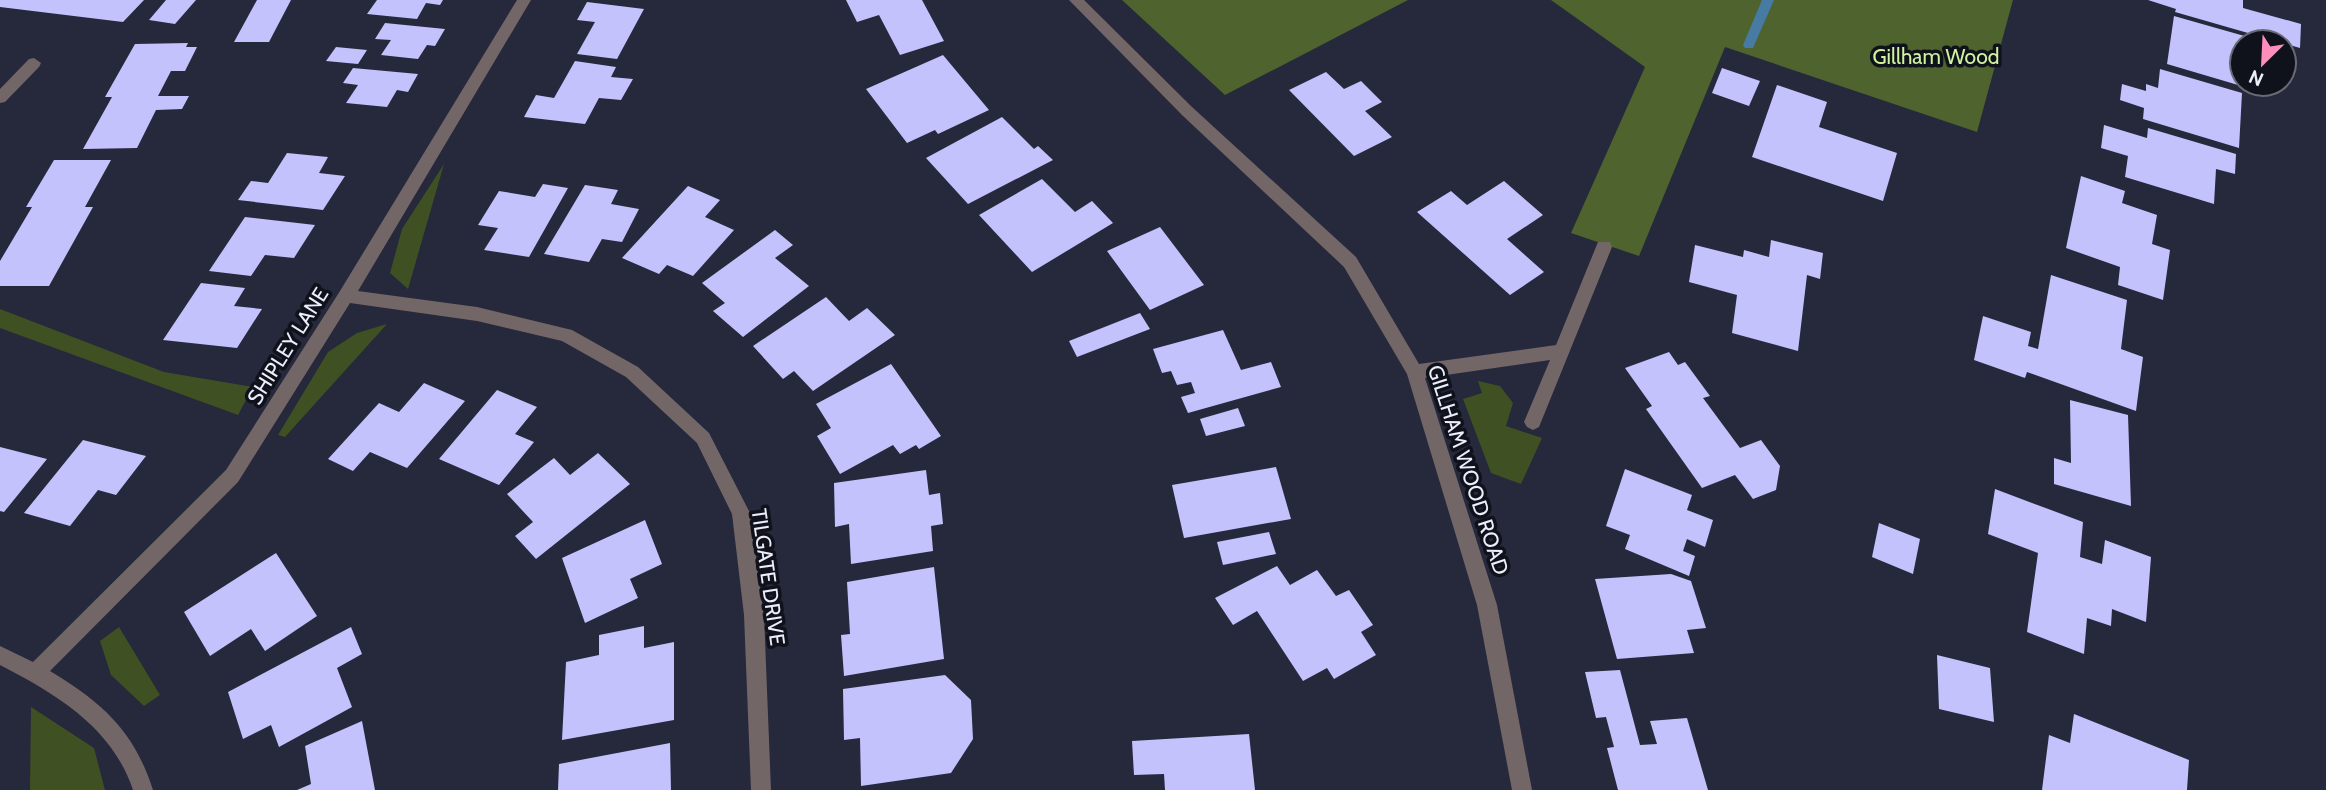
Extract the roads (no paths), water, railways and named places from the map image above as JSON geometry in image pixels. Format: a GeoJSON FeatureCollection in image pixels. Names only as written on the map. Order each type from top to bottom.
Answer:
{"type":"FeatureCollection","features":[{"type":"Feature","properties":{"kind":"street","name":"SHIPLEY LANE"},"geometry":{"type":"LineString","coordinates":[[36,673],[232,476],[346,296],[524,0]]}},
{"type":"Feature","properties":{"kind":"street","name":"GILLHAM WOOD ROAD"},"geometry":{"type":"LineString","coordinates":[[1076,0],[1187,111],[1350,262],[1415,372],[1487,605],[1522,790]]}},
{"type":"Feature","properties":{"kind":"street"},"geometry":{"type":"LineString","coordinates":[[0,98],[34,63]]}},
{"type":"Feature","properties":{"kind":"street"},"geometry":{"type":"LineString","coordinates":[[1533,422],[1604,247]]}},
{"type":"Feature","properties":{"kind":"street","name":"TILGATE DRIVE"},"geometry":{"type":"LineString","coordinates":[[346,296],[477,314],[566,335],[632,372],[703,438],[741,513],[754,615],[761,790]]}},
{"type":"Feature","properties":{"kind":"street"},"geometry":{"type":"LineString","coordinates":[[1415,372],[1562,351]]}},
{"type":"Feature","properties":{"kind":"street"},"geometry":{"type":"LineString","coordinates":[[0,655],[36,673],[107,723],[140,772],[143,790]]}},
{"type":"Feature","properties":{"kind":"waterway"},"geometry":{"type":"LineString","coordinates":[[1749,45],[1768,0]]}},
{"type":"Feature","properties":{"kind":"park label","name":"Gillham Wood"},"geometry":{"type":"Point","coordinates":[1936,57]}}]}
